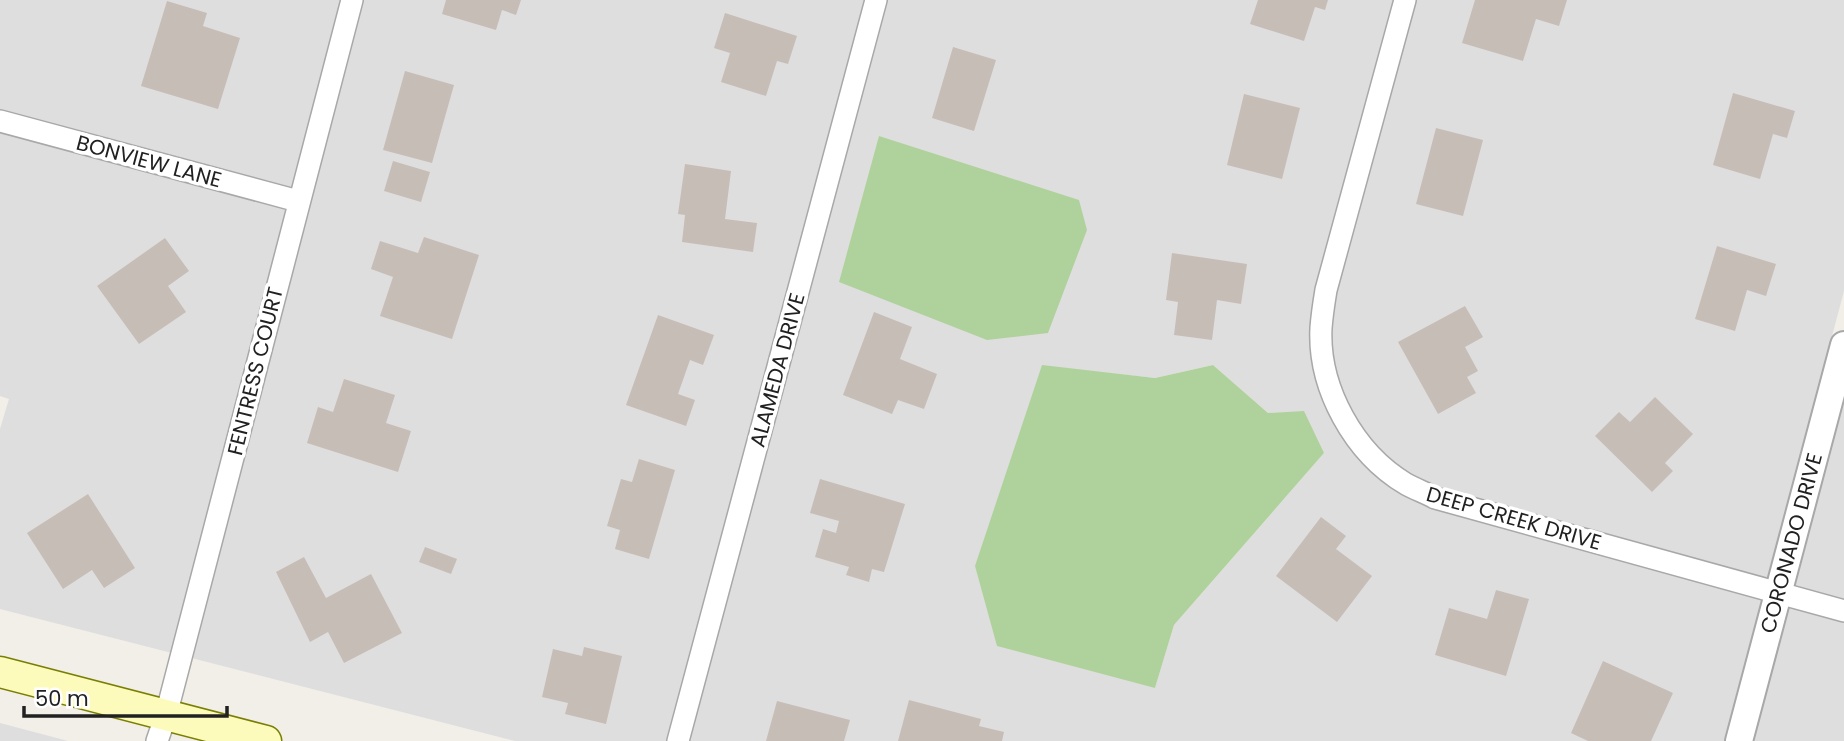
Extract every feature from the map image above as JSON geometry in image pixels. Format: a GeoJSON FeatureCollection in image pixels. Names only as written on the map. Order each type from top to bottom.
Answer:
{"type":"FeatureCollection","features":[{"type":"Feature","properties":{"kind":"main road"},"geometry":{"type":"LineString","coordinates":[[0,672],[161,728],[266,741]]}},
{"type":"Feature","properties":{"kind":"street","name":"FENTRESS COURT"},"geometry":{"type":"LineString","coordinates":[[161,728],[352,0]]}},
{"type":"Feature","properties":{"kind":"street","name":"ALAMEDA DRIVE"},"geometry":{"type":"LineString","coordinates":[[678,741],[876,0]]}},
{"type":"Feature","properties":{"kind":"street","name":"DEEP CREEK DRIVE"},"geometry":{"type":"LineString","coordinates":[[1405,0],[1326,290],[1321,329],[1324,363],[1333,397],[1349,428],[1374,459],[1404,483],[1435,498],[1844,611]]}},
{"type":"Feature","properties":{"kind":"street","name":"BONVIEW LANE"},"geometry":{"type":"LineString","coordinates":[[0,121],[298,201]]}},
{"type":"Feature","properties":{"kind":"street","name":"CORONADO DRIVE"},"geometry":{"type":"LineString","coordinates":[[1739,741],[1844,345]]}},
{"type":"Feature","properties":{"kind":"shaded area"},"geometry":{"type":"Polygon","coordinates":[[[0,0],[1844,0],[1844,291],[1724,741],[515,741],[0,609],[0,429],[9,399],[0,396],[0,0]],[[1213,365],[1155,378],[1042,366],[1155,688],[1174,625],[1324,453],[1268,413],[1213,365]]]}},
{"type":"Feature","properties":{"kind":"shaded area"},"geometry":{"type":"Polygon","coordinates":[[[1844,400],[1844,741],[1753,741],[1844,400]]]}},
{"type":"Feature","properties":{"kind":"shaded area"},"geometry":{"type":"Polygon","coordinates":[[[0,723],[68,741],[0,741],[0,723]]]}},
{"type":"Feature","properties":{"kind":"green space"},"geometry":{"type":"Polygon","coordinates":[[[879,136],[1079,200],[1087,230],[1048,333],[987,340],[839,282],[879,136]]]}},
{"type":"Feature","properties":{"kind":"green space"},"geometry":{"type":"Polygon","coordinates":[[[1042,365],[1155,378],[1213,365],[1268,413],[1304,411],[1324,453],[1174,625],[1155,688],[997,646],[975,566],[1042,365]]]}},
{"type":"Feature","properties":{"kind":"building"},"geometry":{"type":"Polygon","coordinates":[[[446,0],[521,0],[516,15],[502,10],[496,30],[442,14],[446,0]]]}},
{"type":"Feature","properties":{"kind":"building"},"geometry":{"type":"Polygon","coordinates":[[[1258,0],[1328,0],[1325,10],[1315,7],[1304,41],[1250,24],[1258,0]]]}},
{"type":"Feature","properties":{"kind":"building"},"geometry":{"type":"Polygon","coordinates":[[[1475,0],[1567,0],[1559,26],[1536,19],[1523,61],[1462,43],[1475,0]]]}},
{"type":"Feature","properties":{"kind":"building"},"geometry":{"type":"Polygon","coordinates":[[[167,1],[207,13],[203,26],[240,38],[218,109],[141,86],[167,1]]]}},
{"type":"Feature","properties":{"kind":"building"},"geometry":{"type":"Polygon","coordinates":[[[725,13],[797,36],[788,64],[777,61],[766,96],[721,82],[730,53],[714,48],[725,13]]]}},
{"type":"Feature","properties":{"kind":"building"},"geometry":{"type":"Polygon","coordinates":[[[953,47],[996,60],[974,131],[932,118],[953,47]]]}},
{"type":"Feature","properties":{"kind":"building"},"geometry":{"type":"Polygon","coordinates":[[[405,71],[454,85],[432,163],[383,150],[405,71]]]}},
{"type":"Feature","properties":{"kind":"building"},"geometry":{"type":"Polygon","coordinates":[[[1733,93],[1795,111],[1787,138],[1773,134],[1760,179],[1713,165],[1733,93]]]}},
{"type":"Feature","properties":{"kind":"building"},"geometry":{"type":"Polygon","coordinates":[[[1244,94],[1300,108],[1282,179],[1227,165],[1244,94]]]}},
{"type":"Feature","properties":{"kind":"building"},"geometry":{"type":"Polygon","coordinates":[[[1436,128],[1483,140],[1463,216],[1416,204],[1436,128]]]}},
{"type":"Feature","properties":{"kind":"building"},"geometry":{"type":"Polygon","coordinates":[[[393,161],[430,172],[421,202],[384,191],[393,161]]]}},
{"type":"Feature","properties":{"kind":"building"},"geometry":{"type":"Polygon","coordinates":[[[685,164],[731,171],[725,219],[757,223],[753,252],[682,242],[685,215],[678,214],[685,164]]]}},
{"type":"Feature","properties":{"kind":"building"},"geometry":{"type":"Polygon","coordinates":[[[424,237],[479,255],[452,339],[380,316],[393,277],[371,269],[380,241],[418,253],[424,237]]]}},
{"type":"Feature","properties":{"kind":"building"},"geometry":{"type":"Polygon","coordinates":[[[165,238],[189,271],[168,286],[186,312],[139,344],[97,286],[165,238]]]}},
{"type":"Feature","properties":{"kind":"building"},"geometry":{"type":"Polygon","coordinates":[[[1717,246],[1776,264],[1766,296],[1747,290],[1735,331],[1695,319],[1717,246]]]}},
{"type":"Feature","properties":{"kind":"building"},"geometry":{"type":"Polygon","coordinates":[[[1172,253],[1247,264],[1241,304],[1217,300],[1212,340],[1174,335],[1178,302],[1166,300],[1172,253]]]}},
{"type":"Feature","properties":{"kind":"building"},"geometry":{"type":"Polygon","coordinates":[[[1465,306],[1483,337],[1465,347],[1478,371],[1467,377],[1476,393],[1438,414],[1398,342],[1465,306]]]}},
{"type":"Feature","properties":{"kind":"building"},"geometry":{"type":"Polygon","coordinates":[[[874,312],[912,327],[900,359],[937,374],[924,409],[898,400],[892,414],[843,395],[874,312]]]}},
{"type":"Feature","properties":{"kind":"building"},"geometry":{"type":"Polygon","coordinates":[[[658,315],[714,335],[703,365],[690,360],[678,394],[695,400],[686,426],[626,405],[658,315]]]}},
{"type":"Feature","properties":{"kind":"building"},"geometry":{"type":"Polygon","coordinates":[[[344,379],[395,395],[386,423],[411,431],[398,472],[307,443],[318,407],[333,412],[344,379]]]}},
{"type":"Feature","properties":{"kind":"building"},"geometry":{"type":"Polygon","coordinates":[[[1655,397],[1693,434],[1665,463],[1673,471],[1652,492],[1595,436],[1619,412],[1630,422],[1655,397]]]}},
{"type":"Feature","properties":{"kind":"building"},"geometry":{"type":"Polygon","coordinates":[[[639,459],[675,470],[649,559],[615,549],[620,530],[607,526],[621,479],[632,482],[639,459]]]}},
{"type":"Feature","properties":{"kind":"building"},"geometry":{"type":"Polygon","coordinates":[[[820,479],[905,504],[884,572],[872,569],[869,582],[846,575],[849,567],[815,557],[823,529],[836,533],[839,521],[810,513],[820,479]]]}},
{"type":"Feature","properties":{"kind":"building"},"geometry":{"type":"Polygon","coordinates":[[[88,494],[135,568],[104,588],[92,570],[63,589],[27,533],[88,494]]]}},
{"type":"Feature","properties":{"kind":"building"},"geometry":{"type":"Polygon","coordinates":[[[1321,517],[1346,536],[1336,549],[1372,576],[1337,622],[1276,576],[1321,517]]]}},
{"type":"Feature","properties":{"kind":"building"},"geometry":{"type":"Polygon","coordinates":[[[425,547],[457,559],[451,574],[419,562],[425,547]]]}},
{"type":"Feature","properties":{"kind":"building"},"geometry":{"type":"Polygon","coordinates":[[[304,557],[326,598],[371,574],[402,633],[344,663],[328,632],[310,642],[276,572],[304,557]]]}},
{"type":"Feature","properties":{"kind":"building"},"geometry":{"type":"Polygon","coordinates":[[[1496,590],[1529,599],[1506,676],[1435,655],[1449,608],[1487,619],[1496,590]]]}},
{"type":"Feature","properties":{"kind":"building"},"geometry":{"type":"Polygon","coordinates":[[[584,647],[622,656],[606,724],[565,714],[568,703],[542,697],[553,649],[582,656],[584,647]]]}},
{"type":"Feature","properties":{"kind":"building"},"geometry":{"type":"Polygon","coordinates":[[[1603,661],[1673,693],[1651,741],[1588,741],[1571,733],[1603,661]]]}},
{"type":"Feature","properties":{"kind":"building"},"geometry":{"type":"Polygon","coordinates":[[[909,700],[981,719],[979,726],[1004,732],[1002,741],[898,741],[909,700]]]}},
{"type":"Feature","properties":{"kind":"building"},"geometry":{"type":"Polygon","coordinates":[[[777,701],[850,720],[844,741],[766,741],[777,701]]]}}]}
